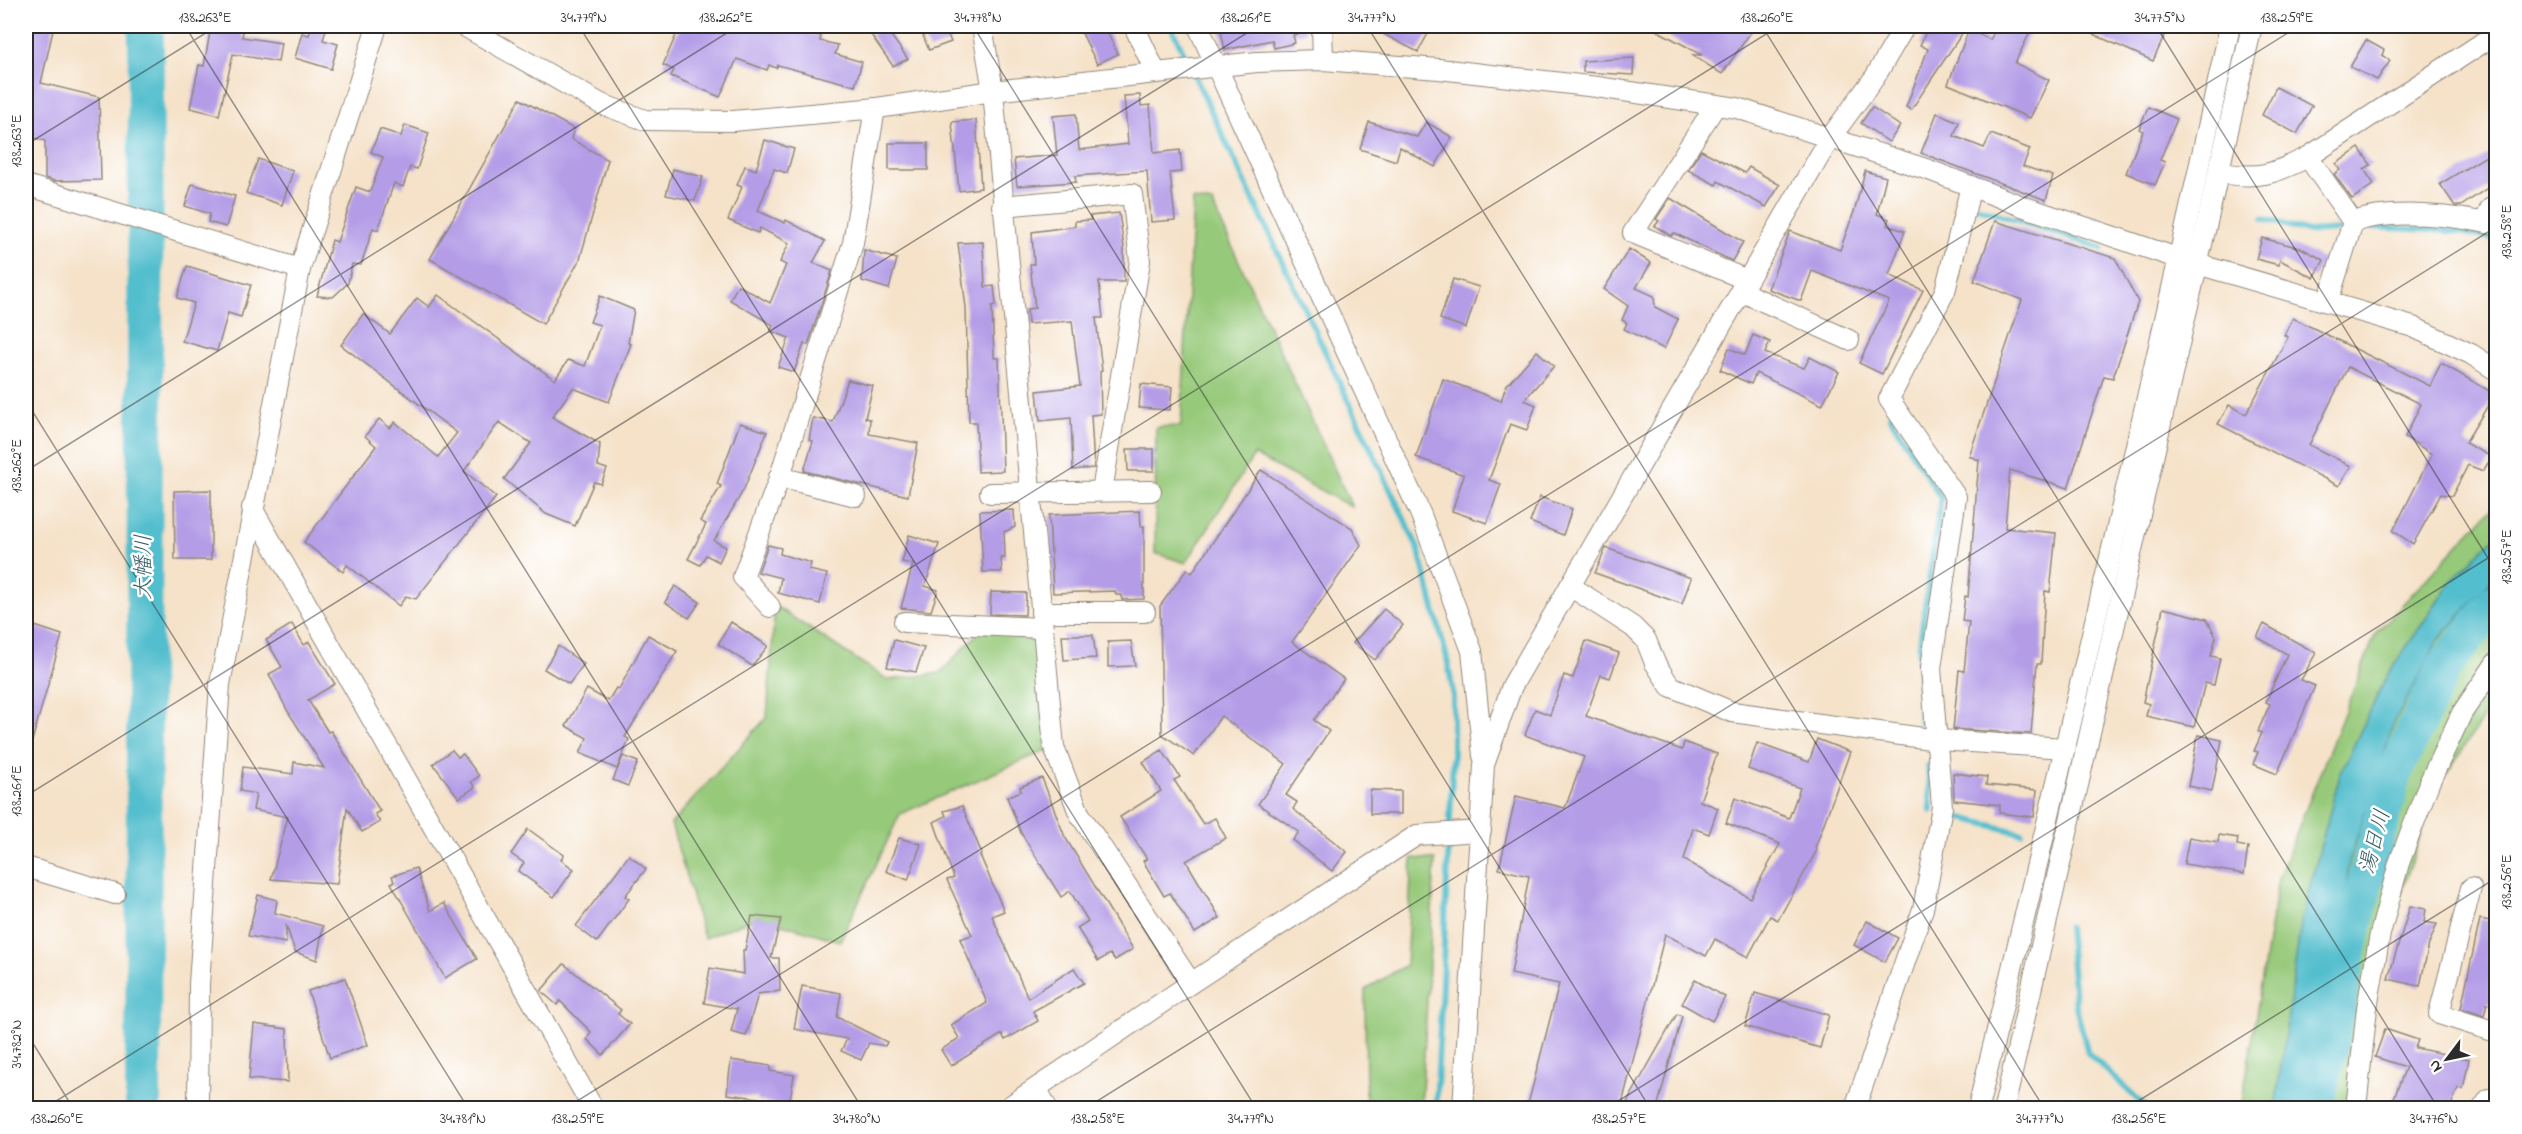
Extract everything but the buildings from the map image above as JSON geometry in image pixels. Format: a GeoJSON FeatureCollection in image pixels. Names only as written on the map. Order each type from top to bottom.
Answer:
{"type":"FeatureCollection","features":[{"type":"Feature","properties":{"kind":"street"},"geometry":{"type":"LineString","coordinates":[[198,1108],[200,972],[220,684],[252,508],[300,269],[377,26]]}},
{"type":"Feature","properties":{"kind":"street"},"geometry":{"type":"LineString","coordinates":[[464,26],[601,104],[645,120],[732,121],[875,108],[993,91],[1257,62],[1323,60],[1439,69],[1586,86],[1737,108],[2180,259],[2413,327],[2471,354],[2496,370]]}},
{"type":"Feature","properties":{"kind":"street"},"geometry":{"type":"LineString","coordinates":[[982,26],[993,91],[1054,747],[1079,813],[1191,983]]}},
{"type":"Feature","properties":{"kind":"street"},"geometry":{"type":"LineString","coordinates":[[1134,26],[1163,72]]}},
{"type":"Feature","properties":{"kind":"street"},"geometry":{"type":"LineString","coordinates":[[1198,26],[1213,67],[1421,515],[1472,651],[1484,765]]}},
{"type":"Feature","properties":{"kind":"street"},"geometry":{"type":"LineString","coordinates":[[1322,26],[1323,60]]}},
{"type":"Feature","properties":{"kind":"street"},"geometry":{"type":"LineString","coordinates":[[1463,1108],[1472,832],[1484,765],[1512,686],[1830,138],[1875,77],[1905,26]]}},
{"type":"Feature","properties":{"kind":"street"},"geometry":{"type":"LineString","coordinates":[[1978,1108],[2066,748],[2180,259],[2230,26]]}},
{"type":"Feature","properties":{"kind":"street"},"geometry":{"type":"LineString","coordinates":[[2004,1108],[2252,26]]}},
{"type":"Feature","properties":{"kind":"street"},"geometry":{"type":"LineString","coordinates":[[2220,173],[2250,178],[2283,169],[2308,157],[2496,34]]}},
{"type":"Feature","properties":{"kind":"street"},"geometry":{"type":"LineString","coordinates":[[1716,105],[1633,233],[1849,340]]}},
{"type":"Feature","properties":{"kind":"street"},"geometry":{"type":"LineString","coordinates":[[770,607],[743,577],[779,477],[853,243],[875,108]]}},
{"type":"Feature","properties":{"kind":"street"},"geometry":{"type":"LineString","coordinates":[[2308,157],[2353,222]]}},
{"type":"Feature","properties":{"kind":"street"},"geometry":{"type":"LineString","coordinates":[[26,185],[300,269]]}},
{"type":"Feature","properties":{"kind":"street"},"geometry":{"type":"LineString","coordinates":[[1855,1108],[1923,909],[1942,807],[1931,668],[1956,497],[1889,399],[1945,291],[1971,186]]}},
{"type":"Feature","properties":{"kind":"street"},"geometry":{"type":"LineString","coordinates":[[1002,206],[1132,194],[1140,261],[1102,491]]}},
{"type":"Feature","properties":{"kind":"street"},"geometry":{"type":"LineString","coordinates":[[2353,222],[2371,216],[2419,216],[2491,224],[2490,209],[2496,205]]}},
{"type":"Feature","properties":{"kind":"street"},"geometry":{"type":"LineString","coordinates":[[2328,301],[2353,222]]}},
{"type":"Feature","properties":{"kind":"street"},"geometry":{"type":"LineString","coordinates":[[779,477],[856,496]]}},
{"type":"Feature","properties":{"kind":"street"},"geometry":{"type":"LineString","coordinates":[[990,493],[1150,491]]}},
{"type":"Feature","properties":{"kind":"street"},"geometry":{"type":"LineString","coordinates":[[252,508],[593,1108]]}},
{"type":"Feature","properties":{"kind":"street"},"geometry":{"type":"LineString","coordinates":[[1570,586],[1633,627],[1646,640],[1655,663],[1670,686],[1698,700],[1732,712],[1938,740],[2066,748]]}},
{"type":"Feature","properties":{"kind":"street"},"geometry":{"type":"LineString","coordinates":[[904,622],[1042,620],[1145,612]]}},
{"type":"Feature","properties":{"kind":"street"},"geometry":{"type":"LineString","coordinates":[[2356,1108],[2367,1008],[2380,934],[2399,863],[2429,783],[2462,713],[2496,663]]}},
{"type":"Feature","properties":{"kind":"street"},"geometry":{"type":"LineString","coordinates":[[1007,1108],[1191,983],[1417,835],[1472,832]]}},
{"type":"Feature","properties":{"kind":"street"},"geometry":{"type":"LineString","coordinates":[[26,867],[115,894]]}},
{"type":"Feature","properties":{"kind":"street"},"geometry":{"type":"LineString","coordinates":[[2471,888],[2439,1014],[2496,1032]]}},
{"type":"Feature","properties":{"kind":"street"},"geometry":{"type":"LineString","coordinates":[[1037,1089],[1047,1108]]}},
{"type":"Feature","properties":{"kind":"green space"},"geometry":{"type":"Polygon","coordinates":[[[1193,200],[1212,203],[1352,507],[1254,455],[1186,563],[1155,553],[1156,427],[1181,426],[1193,200]]]}},
{"type":"Feature","properties":{"kind":"green space"},"geometry":{"type":"Polygon","coordinates":[[[2496,504],[2496,699],[2435,791],[2374,976],[2356,1108],[2241,1108],[2278,879],[2376,633],[2496,504]]]}},
{"type":"Feature","properties":{"kind":"green space"},"geometry":{"type":"Polygon","coordinates":[[[775,606],[888,680],[940,673],[980,631],[1033,627],[1054,747],[900,814],[840,941],[758,917],[704,938],[671,824],[767,717],[775,606]]]}},
{"type":"Feature","properties":{"kind":"green space"},"geometry":{"type":"Polygon","coordinates":[[[1412,858],[1435,860],[1421,1108],[1366,1108],[1365,990],[1406,965],[1412,858]]]}},
{"type":"Feature","properties":{"kind":"water"},"geometry":{"type":"Polygon","coordinates":[[[2496,536],[2496,575],[2438,641],[2392,728],[2349,863],[2339,957],[2318,1108],[2275,1108],[2302,916],[2340,774],[2388,674],[2453,579],[2496,536]]]}},
{"type":"Feature","properties":{"kind":"waterway","name":"大幡川"},"geometry":{"type":"LineString","coordinates":[[143,1108],[146,26]]}},
{"type":"Feature","properties":{"kind":"waterway"},"geometry":{"type":"LineString","coordinates":[[1171,26],[1418,548],[1447,658],[1453,692],[1453,756],[1436,1108]]}},
{"type":"Feature","properties":{"kind":"waterway"},"geometry":{"type":"LineString","coordinates":[[1973,209],[1974,206],[2102,248]]}},
{"type":"Feature","properties":{"kind":"waterway"},"geometry":{"type":"LineString","coordinates":[[2263,218],[2309,232],[2339,230]]}},
{"type":"Feature","properties":{"kind":"waterway"},"geometry":{"type":"LineString","coordinates":[[2370,227],[2454,231],[2496,239]]}},
{"type":"Feature","properties":{"kind":"waterway"},"geometry":{"type":"LineString","coordinates":[[1892,413],[1890,417],[1941,498],[1919,649],[1921,722]]}},
{"type":"Feature","properties":{"kind":"waterway","name":"湯日川"},"geometry":{"type":"LineString","coordinates":[[2316,1108],[2356,918],[2393,776],[2444,667],[2496,601]]}},
{"type":"Feature","properties":{"kind":"waterway"},"geometry":{"type":"LineString","coordinates":[[1928,765],[1931,811]]}},
{"type":"Feature","properties":{"kind":"waterway"},"geometry":{"type":"LineString","coordinates":[[1958,817],[2021,833]]}},
{"type":"Feature","properties":{"kind":"waterway"},"geometry":{"type":"LineString","coordinates":[[2068,927],[2076,1007],[2088,1053],[2147,1108]]}}]}
